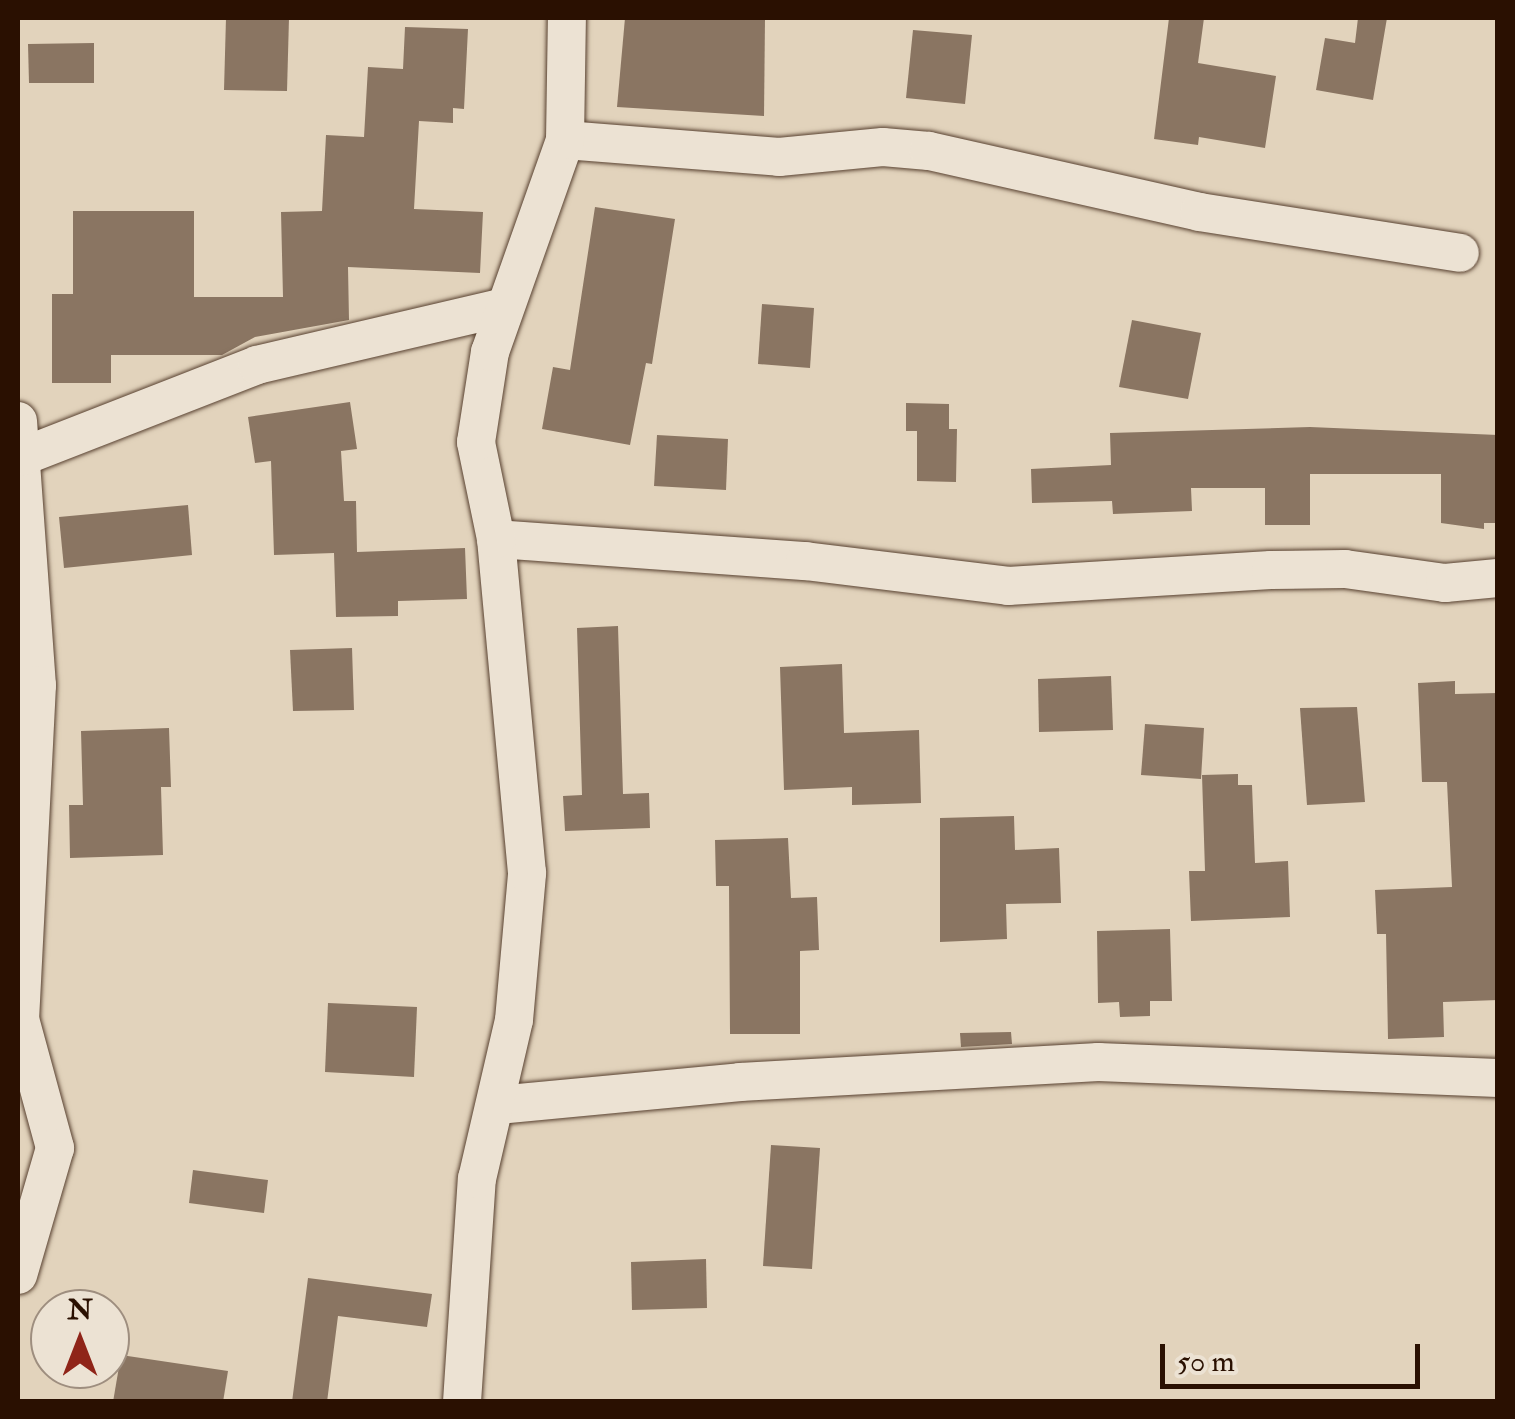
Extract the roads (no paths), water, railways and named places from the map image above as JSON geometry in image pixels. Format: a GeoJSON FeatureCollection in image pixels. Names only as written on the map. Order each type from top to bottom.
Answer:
{"type":"FeatureCollection","features":[{"type":"Feature","properties":{"kind":"street"},"geometry":{"type":"LineString","coordinates":[[462,1402],[477,1178],[498,1104],[527,873],[496,539],[476,442],[490,352],[564,140],[567,18]]}},
{"type":"Feature","properties":{"kind":"street"},"geometry":{"type":"LineString","coordinates":[[564,140],[779,157],[883,147],[930,151],[1199,212],[1460,252]]}},
{"type":"Feature","properties":{"kind":"street"},"geometry":{"type":"LineString","coordinates":[[18,1276],[56,1148],[20,1018],[36,702],[21,438],[257,366],[504,307]]}},
{"type":"Feature","properties":{"kind":"street"},"geometry":{"type":"LineString","coordinates":[[496,539],[804,561],[1008,586],[1308,570],[1445,584],[1498,578]]}},
{"type":"Feature","properties":{"kind":"street"},"geometry":{"type":"LineString","coordinates":[[498,1104],[740,1082],[1098,1062],[1498,1078]]}}]}
